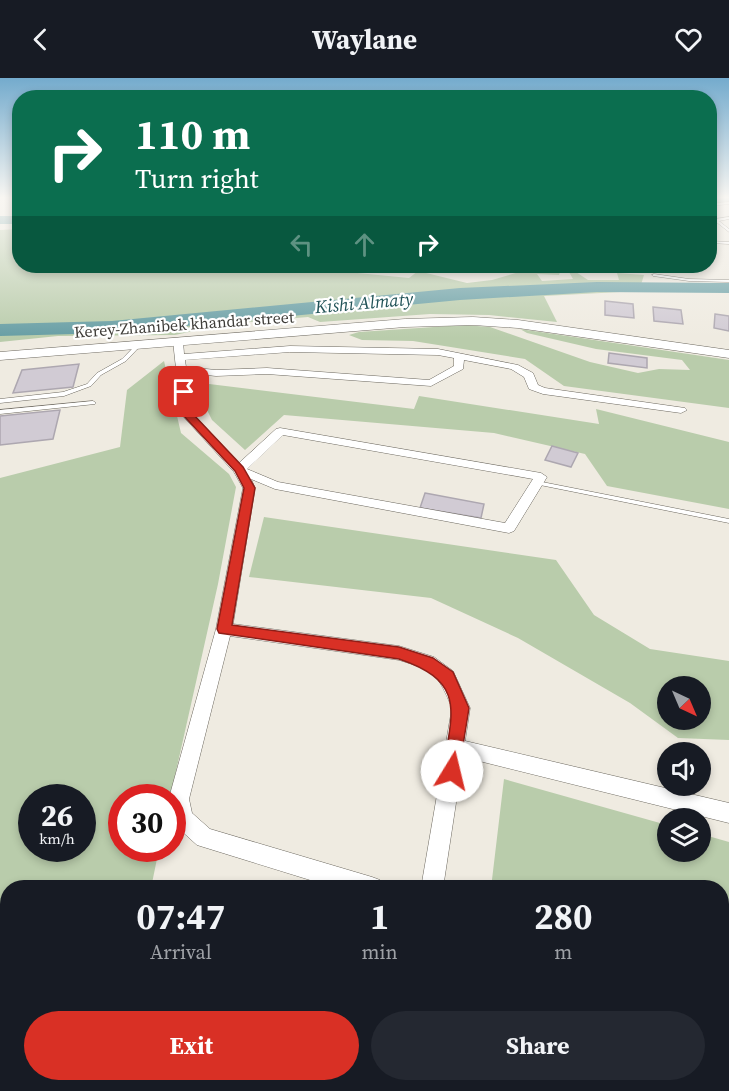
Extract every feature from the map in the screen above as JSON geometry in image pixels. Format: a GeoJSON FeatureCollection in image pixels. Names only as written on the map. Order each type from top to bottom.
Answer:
{"type":"FeatureCollection","features":[{"type":"Feature","properties":{"kind":"main road","name":"Kerey-Zhanibek khandar street"},"geometry":{"type":"LineString","coordinates":[[0,356],[140,344],[180,356],[405,323],[473,321],[518,324],[729,354]]}},
{"type":"Feature","properties":{"kind":"street"},"geometry":{"type":"LineString","coordinates":[[180,356],[290,348],[438,352],[514,367],[529,375],[533,387],[543,391],[681,410]]}},
{"type":"Feature","properties":{"kind":"street"},"geometry":{"type":"LineString","coordinates":[[180,356],[216,373],[267,370],[431,383],[459,367],[459,357]]}},
{"type":"Feature","properties":{"kind":"street"},"geometry":{"type":"LineString","coordinates":[[180,356],[187,414],[239,470],[249,488],[224,629],[189,751],[179,799],[183,819],[204,838],[345,880]]}},
{"type":"Feature","properties":{"kind":"street"},"geometry":{"type":"LineString","coordinates":[[280,431],[541,477],[509,528],[274,485],[239,470],[280,431]]}},
{"type":"Feature","properties":{"kind":"street"},"geometry":{"type":"LineString","coordinates":[[224,629],[399,653],[428,662],[447,676],[461,708],[433,880]]}},
{"type":"Feature","properties":{"kind":"street"},"geometry":{"type":"LineString","coordinates":[[455,747],[729,813]]}},
{"type":"Feature","properties":{"kind":"lane"},"geometry":{"type":"LineString","coordinates":[[654,275],[689,280],[729,281]]}},
{"type":"Feature","properties":{"kind":"lane"},"geometry":{"type":"LineString","coordinates":[[0,401],[64,394],[88,385],[99,374],[124,360],[140,344]]}},
{"type":"Feature","properties":{"kind":"lane"},"geometry":{"type":"LineString","coordinates":[[0,412],[93,403]]}},
{"type":"Feature","properties":{"kind":"lane"},"geometry":{"type":"LineString","coordinates":[[537,483],[729,521]]}},
{"type":"Feature","properties":{"kind":"green space"},"geometry":{"type":"Polygon","coordinates":[[[0,244],[12,244],[12,273],[358,273],[409,278],[415,273],[426,273],[467,283],[492,280],[516,273],[560,273],[559,275],[537,274],[542,281],[573,279],[570,273],[578,273],[588,280],[619,280],[617,273],[644,275],[639,291],[544,296],[557,322],[489,315],[430,314],[320,322],[308,317],[226,324],[175,335],[58,336],[0,342],[0,244]]]}},
{"type":"Feature","properties":{"kind":"green space"},"geometry":{"type":"Polygon","coordinates":[[[464,325],[490,327],[590,362],[638,373],[659,369],[690,370],[682,360],[596,349],[527,333],[520,329],[729,360],[729,408],[564,386],[525,359],[413,341],[362,340],[349,335],[359,332],[464,325]]]}},
{"type":"Feature","properties":{"kind":"green space"},"geometry":{"type":"Polygon","coordinates":[[[164,361],[181,433],[229,474],[236,487],[218,584],[173,784],[108,784],[108,862],[156,862],[153,880],[0,880],[0,478],[120,447],[127,390],[164,361]]]}},
{"type":"Feature","properties":{"kind":"green space"},"geometry":{"type":"Polygon","coordinates":[[[193,382],[414,409],[419,396],[599,424],[596,409],[729,442],[729,509],[607,486],[585,454],[494,433],[284,415],[245,450],[212,420],[193,382]]]}},
{"type":"Feature","properties":{"kind":"green space"},"geometry":{"type":"Polygon","coordinates":[[[264,517],[556,560],[594,615],[650,649],[729,661],[729,740],[678,738],[667,730],[711,730],[711,676],[657,676],[657,723],[630,703],[518,638],[431,598],[249,577],[264,517]]]}},
{"type":"Feature","properties":{"kind":"green space"},"geometry":{"type":"Polygon","coordinates":[[[504,779],[657,822],[657,862],[711,862],[711,837],[729,842],[729,880],[492,880],[504,779]]]}},
{"type":"Feature","properties":{"kind":"building"},"geometry":{"type":"Polygon","coordinates":[[[605,301],[633,304],[634,318],[605,315],[605,301]]]}},
{"type":"Feature","properties":{"kind":"building"},"geometry":{"type":"Polygon","coordinates":[[[653,307],[681,310],[683,324],[654,321],[653,307]]]}},
{"type":"Feature","properties":{"kind":"building"},"geometry":{"type":"Polygon","coordinates":[[[715,314],[729,316],[729,331],[714,328],[715,314]]]}},
{"type":"Feature","properties":{"kind":"building"},"geometry":{"type":"Polygon","coordinates":[[[609,353],[647,358],[647,368],[608,363],[609,353]]]}},
{"type":"Feature","properties":{"kind":"building"},"geometry":{"type":"Polygon","coordinates":[[[79,364],[73,387],[13,393],[22,370],[79,364]]]}},
{"type":"Feature","properties":{"kind":"building"},"geometry":{"type":"Polygon","coordinates":[[[60,410],[53,439],[0,445],[0,416],[60,410]]]}},
{"type":"Feature","properties":{"kind":"building"},"geometry":{"type":"Polygon","coordinates":[[[552,446],[578,453],[571,467],[545,460],[552,446]]]}},
{"type":"Feature","properties":{"kind":"building"},"geometry":{"type":"Polygon","coordinates":[[[425,493],[484,504],[481,518],[420,508],[425,493]]]}},
{"type":"Feature","properties":{"kind":"waterway","name":"Kіshі Almaty"},"geometry":{"type":"LineString","coordinates":[[0,330],[112,327],[460,294],[597,287],[729,288]]}},
{"type":"Feature","properties":{"kind":"route"},"geometry":{"type":"LineString","coordinates":[[184,392],[187,414],[239,470],[249,488],[224,629],[399,653],[428,662],[447,676],[461,708],[452,771]]}}]}
